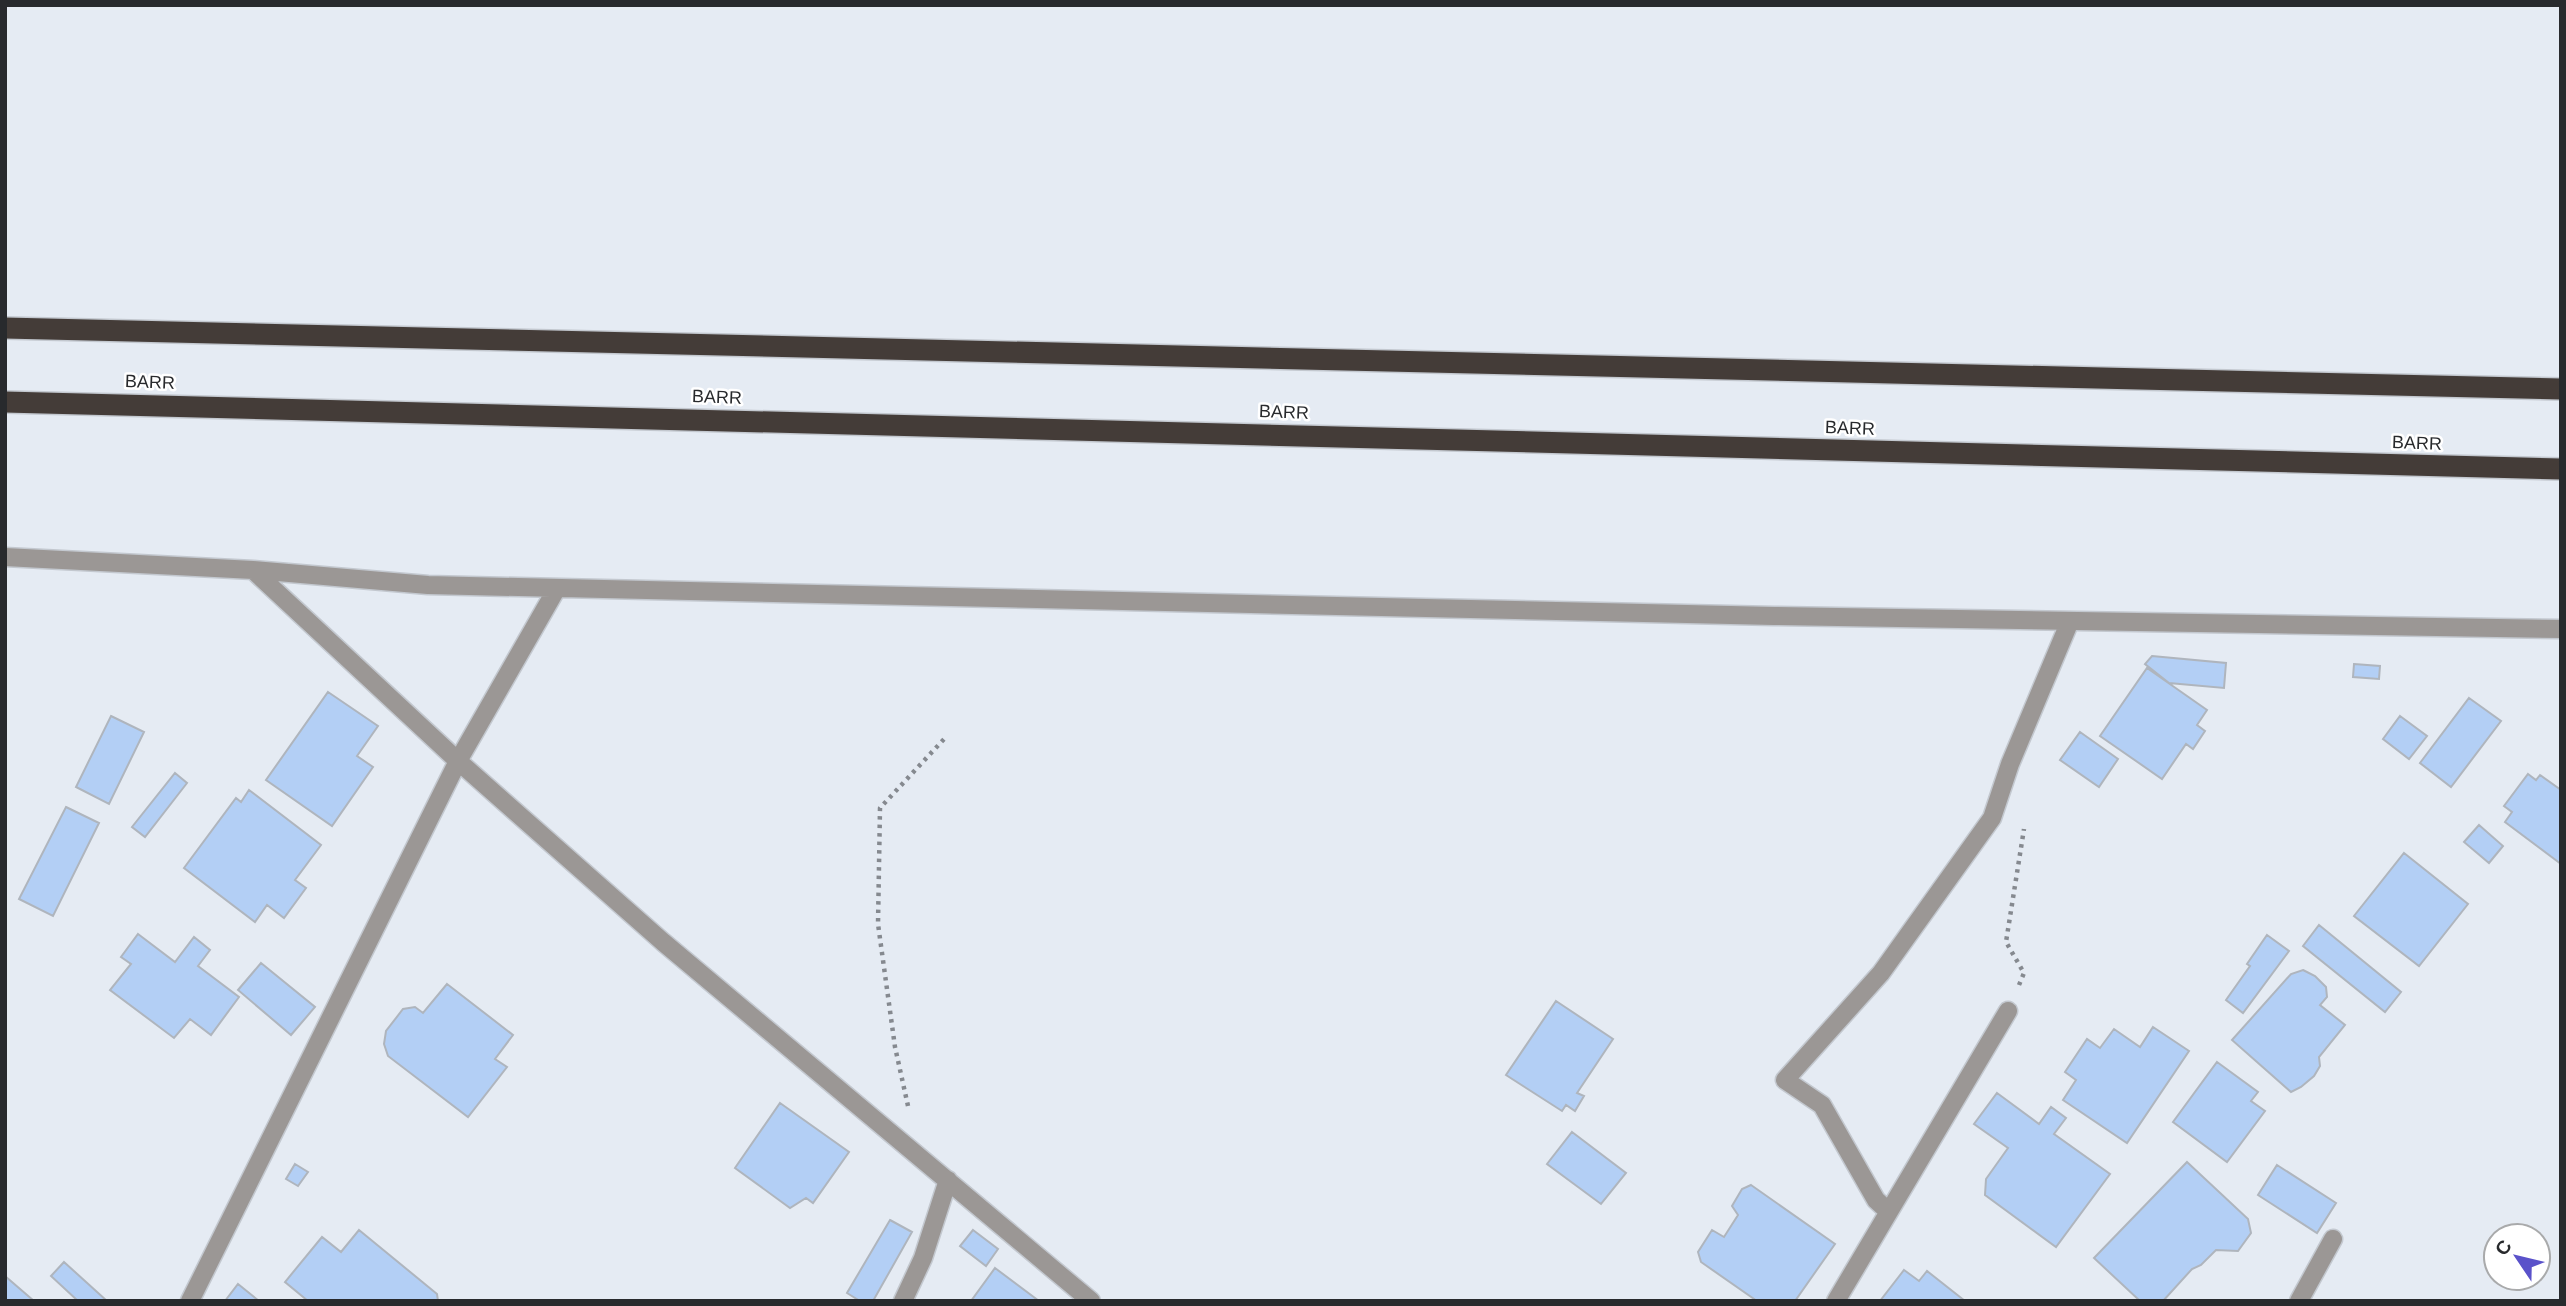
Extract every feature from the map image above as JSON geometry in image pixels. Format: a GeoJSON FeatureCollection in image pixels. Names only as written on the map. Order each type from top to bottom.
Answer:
{"type":"FeatureCollection","features":[{"type":"Feature","properties":{"kind":"highway"},"geometry":{"type":"LineString","coordinates":[[5,328],[2561,389]]}},
{"type":"Feature","properties":{"kind":"highway","name":"BARR"},"geometry":{"type":"LineString","coordinates":[[5,402],[2561,469]]}},
{"type":"Feature","properties":{"kind":"street"},"geometry":{"type":"LineString","coordinates":[[5,557],[253,570],[428,585],[2070,621],[2561,629]]}},
{"type":"Feature","properties":{"kind":"street"},"geometry":{"type":"LineString","coordinates":[[253,570],[458,761],[663,942],[1091,1301]]}},
{"type":"Feature","properties":{"kind":"street"},"geometry":{"type":"LineString","coordinates":[[190,1301],[458,761],[556,588]]}},
{"type":"Feature","properties":{"kind":"street"},"geometry":{"type":"LineString","coordinates":[[1888,1211],[1876,1200],[1822,1105],[1785,1080],[1881,973],[1992,818],[2010,764],[2070,621]]}},
{"type":"Feature","properties":{"kind":"street"},"geometry":{"type":"LineString","coordinates":[[1836,1301],[2008,1011]]}},
{"type":"Feature","properties":{"kind":"street"},"geometry":{"type":"LineString","coordinates":[[903,1301],[923,1258],[948,1181]]}},
{"type":"Feature","properties":{"kind":"street"},"geometry":{"type":"LineString","coordinates":[[2299,1301],[2333,1239]]}},
{"type":"Feature","properties":{"kind":"path"},"geometry":{"type":"LineString","coordinates":[[908,1107],[895,1047],[878,924],[880,808],[945,738]]}},
{"type":"Feature","properties":{"kind":"path"},"geometry":{"type":"LineString","coordinates":[[2008,1011],[2024,973],[2006,942],[2025,823]]}},
{"type":"Feature","properties":{"kind":"building"},"geometry":{"type":"Polygon","coordinates":[[[2152,656],[2226,663],[2224,688],[2169,683],[2145,664],[2152,656]]]}},
{"type":"Feature","properties":{"kind":"building"},"geometry":{"type":"Polygon","coordinates":[[[2354,664],[2380,666],[2379,679],[2353,677],[2354,664]]]}},
{"type":"Feature","properties":{"kind":"building"},"geometry":{"type":"Polygon","coordinates":[[[2147,668],[2207,710],[2197,725],[2205,731],[2193,749],[2186,744],[2162,779],[2100,736],[2147,668]]]}},
{"type":"Feature","properties":{"kind":"building"},"geometry":{"type":"Polygon","coordinates":[[[328,692],[378,726],[357,756],[373,767],[332,826],[266,780],[328,692]]]}},
{"type":"Feature","properties":{"kind":"building"},"geometry":{"type":"Polygon","coordinates":[[[2469,698],[2501,721],[2451,787],[2420,763],[2469,698]]]}},
{"type":"Feature","properties":{"kind":"building"},"geometry":{"type":"Polygon","coordinates":[[[111,716],[144,732],[109,804],[76,787],[111,716]]]}},
{"type":"Feature","properties":{"kind":"building"},"geometry":{"type":"Polygon","coordinates":[[[2400,716],[2427,736],[2409,759],[2383,739],[2400,716]]]}},
{"type":"Feature","properties":{"kind":"building"},"geometry":{"type":"Polygon","coordinates":[[[2080,732],[2118,759],[2099,787],[2060,760],[2080,732]]]}},
{"type":"Feature","properties":{"kind":"building"},"geometry":{"type":"Polygon","coordinates":[[[175,773],[187,783],[145,837],[132,827],[175,773]]]}},
{"type":"Feature","properties":{"kind":"building"},"geometry":{"type":"Polygon","coordinates":[[[2528,774],[2536,780],[2540,775],[2561,790],[2561,864],[2505,822],[2512,812],[2504,806],[2528,774]]]}},
{"type":"Feature","properties":{"kind":"building"},"geometry":{"type":"Polygon","coordinates":[[[249,790],[321,845],[295,880],[306,888],[284,918],[267,905],[255,922],[184,868],[236,798],[241,802],[249,790]]]}},
{"type":"Feature","properties":{"kind":"building"},"geometry":{"type":"Polygon","coordinates":[[[66,807],[99,823],[53,916],[19,899],[66,807]]]}},
{"type":"Feature","properties":{"kind":"building"},"geometry":{"type":"Polygon","coordinates":[[[2479,825],[2503,846],[2489,863],[2464,842],[2479,825]]]}},
{"type":"Feature","properties":{"kind":"building"},"geometry":{"type":"Polygon","coordinates":[[[2404,853],[2468,904],[2419,966],[2354,916],[2404,853]]]}},
{"type":"Feature","properties":{"kind":"building"},"geometry":{"type":"Polygon","coordinates":[[[2319,925],[2401,992],[2385,1012],[2303,946],[2319,925]]]}},
{"type":"Feature","properties":{"kind":"building"},"geometry":{"type":"Polygon","coordinates":[[[138,934],[175,962],[194,937],[210,950],[198,966],[239,997],[211,1035],[190,1019],[174,1038],[110,990],[131,964],[121,957],[138,934]]]}},
{"type":"Feature","properties":{"kind":"building"},"geometry":{"type":"Polygon","coordinates":[[[2267,935],[2289,951],[2243,1013],[2226,1000],[2250,966],[2247,964],[2267,935]]]}},
{"type":"Feature","properties":{"kind":"building"},"geometry":{"type":"Polygon","coordinates":[[[261,963],[315,1007],[291,1035],[238,990],[261,963]]]}},
{"type":"Feature","properties":{"kind":"building"},"geometry":{"type":"Polygon","coordinates":[[[2303,970],[2315,976],[2326,987],[2327,997],[2320,1005],[2345,1025],[2319,1057],[2320,1066],[2314,1076],[2291,1092],[2232,1040],[2291,974],[2303,970]]]}},
{"type":"Feature","properties":{"kind":"building"},"geometry":{"type":"Polygon","coordinates":[[[447,984],[513,1035],[495,1059],[507,1067],[468,1117],[388,1056],[384,1044],[386,1031],[403,1009],[415,1007],[423,1013],[447,984]]]}},
{"type":"Feature","properties":{"kind":"building"},"geometry":{"type":"Polygon","coordinates":[[[1556,1001],[1613,1039],[1577,1093],[1584,1096],[1575,1111],[1566,1105],[1562,1111],[1506,1075],[1556,1001]]]}},
{"type":"Feature","properties":{"kind":"building"},"geometry":{"type":"Polygon","coordinates":[[[2153,1027],[2189,1051],[2127,1143],[2063,1100],[2076,1080],[2065,1072],[2087,1039],[2100,1048],[2114,1029],[2140,1047],[2153,1027]]]}},
{"type":"Feature","properties":{"kind":"building"},"geometry":{"type":"Polygon","coordinates":[[[2217,1062],[2258,1092],[2251,1101],[2265,1111],[2227,1162],[2173,1122],[2217,1062]]]}},
{"type":"Feature","properties":{"kind":"building"},"geometry":{"type":"Polygon","coordinates":[[[1997,1093],[2039,1124],[2051,1107],[2066,1118],[2054,1134],[2110,1174],[2056,1247],[1985,1195],[1986,1179],[2008,1148],[1974,1124],[1997,1093]]]}},
{"type":"Feature","properties":{"kind":"building"},"geometry":{"type":"Polygon","coordinates":[[[780,1103],[849,1152],[813,1203],[806,1198],[790,1208],[735,1168],[780,1103]]]}},
{"type":"Feature","properties":{"kind":"building"},"geometry":{"type":"Polygon","coordinates":[[[1572,1132],[1626,1173],[1601,1204],[1547,1164],[1572,1132]]]}},
{"type":"Feature","properties":{"kind":"building"},"geometry":{"type":"Polygon","coordinates":[[[2187,1162],[2248,1219],[2251,1233],[2238,1251],[2216,1250],[2201,1265],[2192,1269],[2163,1301],[2140,1301],[2094,1258],[2187,1162]]]}},
{"type":"Feature","properties":{"kind":"building"},"geometry":{"type":"Polygon","coordinates":[[[295,1164],[308,1172],[298,1186],[286,1179],[295,1164]]]}},
{"type":"Feature","properties":{"kind":"building"},"geometry":{"type":"Polygon","coordinates":[[[2277,1165],[2336,1203],[2317,1233],[2258,1195],[2277,1165]]]}},
{"type":"Feature","properties":{"kind":"building"},"geometry":{"type":"Polygon","coordinates":[[[1751,1185],[1835,1244],[1795,1301],[1757,1301],[1701,1262],[1698,1252],[1712,1230],[1724,1237],[1738,1215],[1732,1206],[1742,1189],[1751,1185]]]}},
{"type":"Feature","properties":{"kind":"building"},"geometry":{"type":"Polygon","coordinates":[[[890,1220],[912,1232],[873,1301],[860,1301],[847,1293],[890,1220]]]}},
{"type":"Feature","properties":{"kind":"building"},"geometry":{"type":"Polygon","coordinates":[[[359,1230],[437,1294],[438,1301],[308,1301],[285,1282],[322,1237],[341,1252],[359,1230]]]}},
{"type":"Feature","properties":{"kind":"building"},"geometry":{"type":"Polygon","coordinates":[[[973,1230],[998,1249],[986,1266],[960,1246],[973,1230]]]}},
{"type":"Feature","properties":{"kind":"building"},"geometry":{"type":"Polygon","coordinates":[[[64,1262],[107,1301],[78,1301],[51,1276],[64,1262]]]}},
{"type":"Feature","properties":{"kind":"building"},"geometry":{"type":"Polygon","coordinates":[[[995,1268],[1039,1301],[971,1301],[995,1268]]]}},
{"type":"Feature","properties":{"kind":"building"},"geometry":{"type":"Polygon","coordinates":[[[1904,1270],[1919,1281],[1927,1271],[1965,1301],[1880,1301],[1904,1270]]]}},
{"type":"Feature","properties":{"kind":"building"},"geometry":{"type":"Polygon","coordinates":[[[5,1276],[34,1301],[5,1301],[5,1276]]]}},
{"type":"Feature","properties":{"kind":"building"},"geometry":{"type":"Polygon","coordinates":[[[238,1284],[259,1301],[225,1301],[238,1284]]]}}]}
